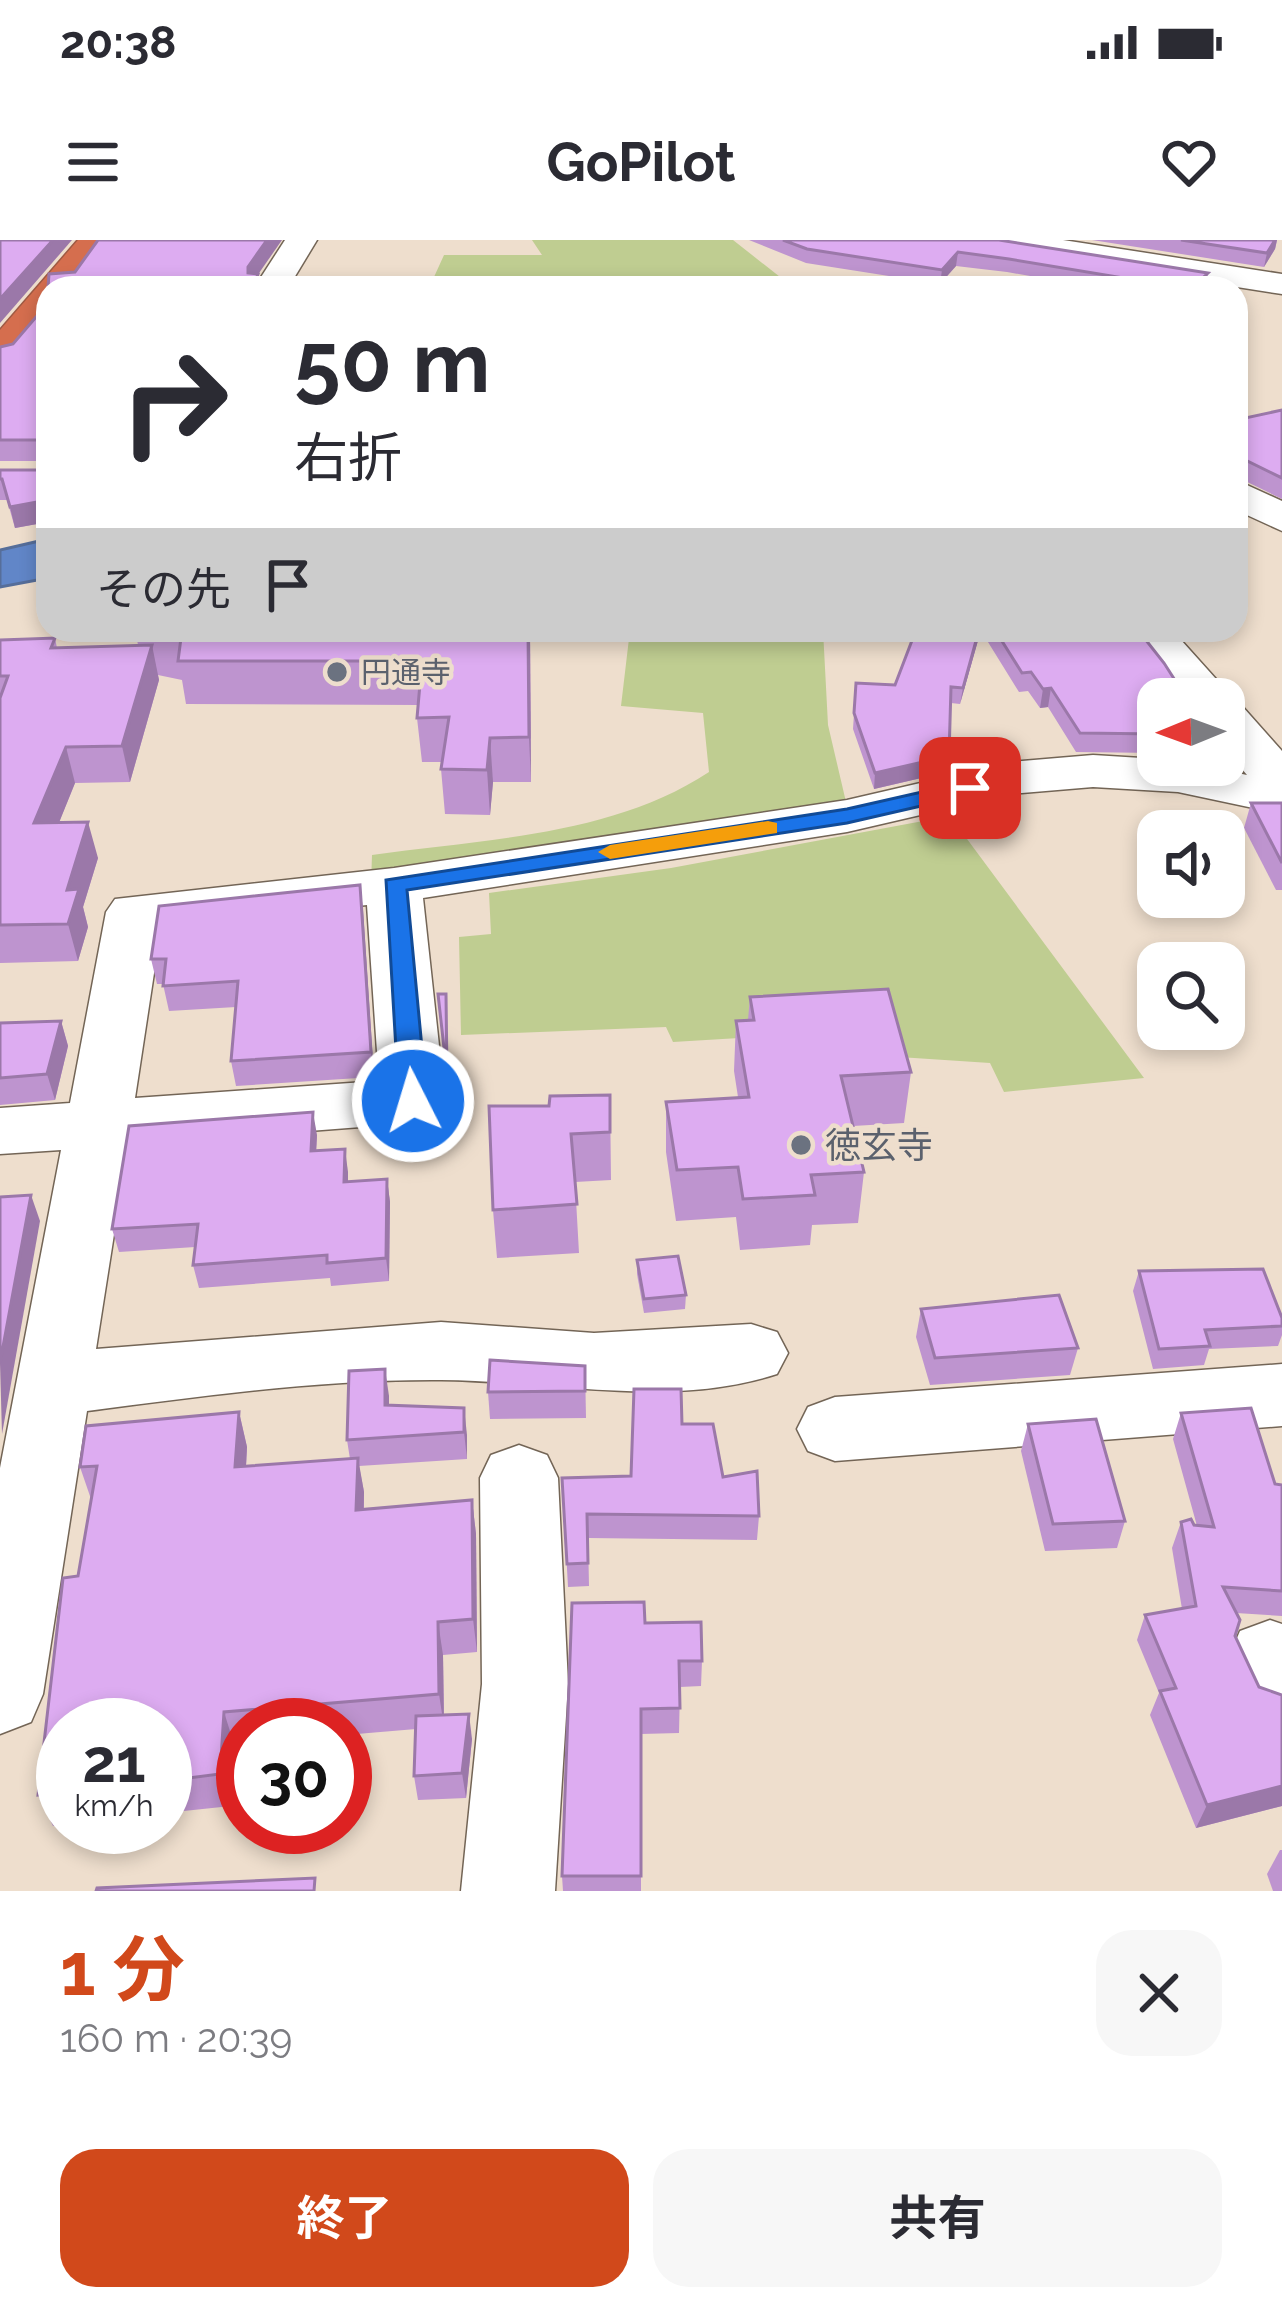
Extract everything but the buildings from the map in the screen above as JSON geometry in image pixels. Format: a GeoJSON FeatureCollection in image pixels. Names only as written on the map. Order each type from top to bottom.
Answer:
{"type":"FeatureCollection","features":[{"type":"Feature","properties":{"kind":"highway"},"geometry":{"type":"LineString","coordinates":[[66,276],[96,240]]}},
{"type":"Feature","properties":{"kind":"highway"},"geometry":{"type":"LineString","coordinates":[[0,353],[36,312]]}},
{"type":"Feature","properties":{"kind":"street"},"geometry":{"type":"LineString","coordinates":[[278,276],[301,240]]}},
{"type":"Feature","properties":{"kind":"street"},"geometry":{"type":"LineString","coordinates":[[1000,240],[1231,276]]}},
{"type":"Feature","properties":{"kind":"street"},"geometry":{"type":"LineString","coordinates":[[1248,279],[1282,284]]}},
{"type":"Feature","properties":{"kind":"street"},"geometry":{"type":"LineString","coordinates":[[1248,312],[1282,302]]}},
{"type":"Feature","properties":{"kind":"street"},"geometry":{"type":"LineString","coordinates":[[1248,500],[1282,518]]}},
{"type":"Feature","properties":{"kind":"street"},"geometry":{"type":"LineString","coordinates":[[1158,642],[1189,678]]}},
{"type":"Feature","properties":{"kind":"street"},"geometry":{"type":"LineString","coordinates":[[1245,741],[1282,782]]}},
{"type":"Feature","properties":{"kind":"street"},"geometry":{"type":"LineString","coordinates":[[0,1694],[94,1124],[135,912],[394,885],[847,816],[1011,778],[1093,771],[1178,776],[1282,798]]}},
{"type":"Feature","properties":{"kind":"street"},"geometry":{"type":"LineString","coordinates":[[0,1130],[413,1101],[394,885]]}},
{"type":"Feature","properties":{"kind":"street"},"geometry":{"type":"LineString","coordinates":[[51,1385],[441,1351],[594,1363],[751,1353]]}},
{"type":"Feature","properties":{"kind":"street"},"geometry":{"type":"LineString","coordinates":[[835,1429],[1282,1395]]}},
{"type":"Feature","properties":{"kind":"street"},"geometry":{"type":"LineString","coordinates":[[508,1891],[523,1790],[529,1669],[519,1478]]}},
{"type":"Feature","properties":{"kind":"green space"},"geometry":{"type":"Polygon","coordinates":[[[532,240],[733,240],[779,276],[434,276],[444,255],[542,255],[532,240]]]}},
{"type":"Feature","properties":{"kind":"green space"},"geometry":{"type":"Polygon","coordinates":[[[629,642],[824,642],[828,725],[846,802],[371,884],[372,855],[502,839],[589,822],[631,810],[709,772],[703,713],[621,706],[629,642]]]}},
{"type":"Feature","properties":{"kind":"green space"},"geometry":{"type":"Polygon","coordinates":[[[950,816],[1144,1078],[1004,1092],[990,1063],[899,1057],[892,1029],[673,1042],[666,1027],[461,1035],[459,937],[491,934],[489,893],[671,868],[950,816]]]}},
{"type":"Feature","properties":{"kind":"water"},"geometry":{"type":"Polygon","coordinates":[[[36,542],[36,580],[0,587],[0,550],[36,542]]]}},
{"type":"Feature","properties":{"kind":"slow traffic"},"geometry":{"type":"LineString","coordinates":[[610,852],[768,828]]}},
{"type":"Feature","properties":{"kind":"place","name":"円通寺"},"geometry":{"type":"Point","coordinates":[337,672]}},
{"type":"Feature","properties":{"kind":"place","name":"徳玄寺"},"geometry":{"type":"Point","coordinates":[801,1145]}},
{"type":"Feature","properties":{"kind":"route"},"geometry":{"type":"LineString","coordinates":[[413,1101],[394,885],[847,816],[970,788]]}}]}
